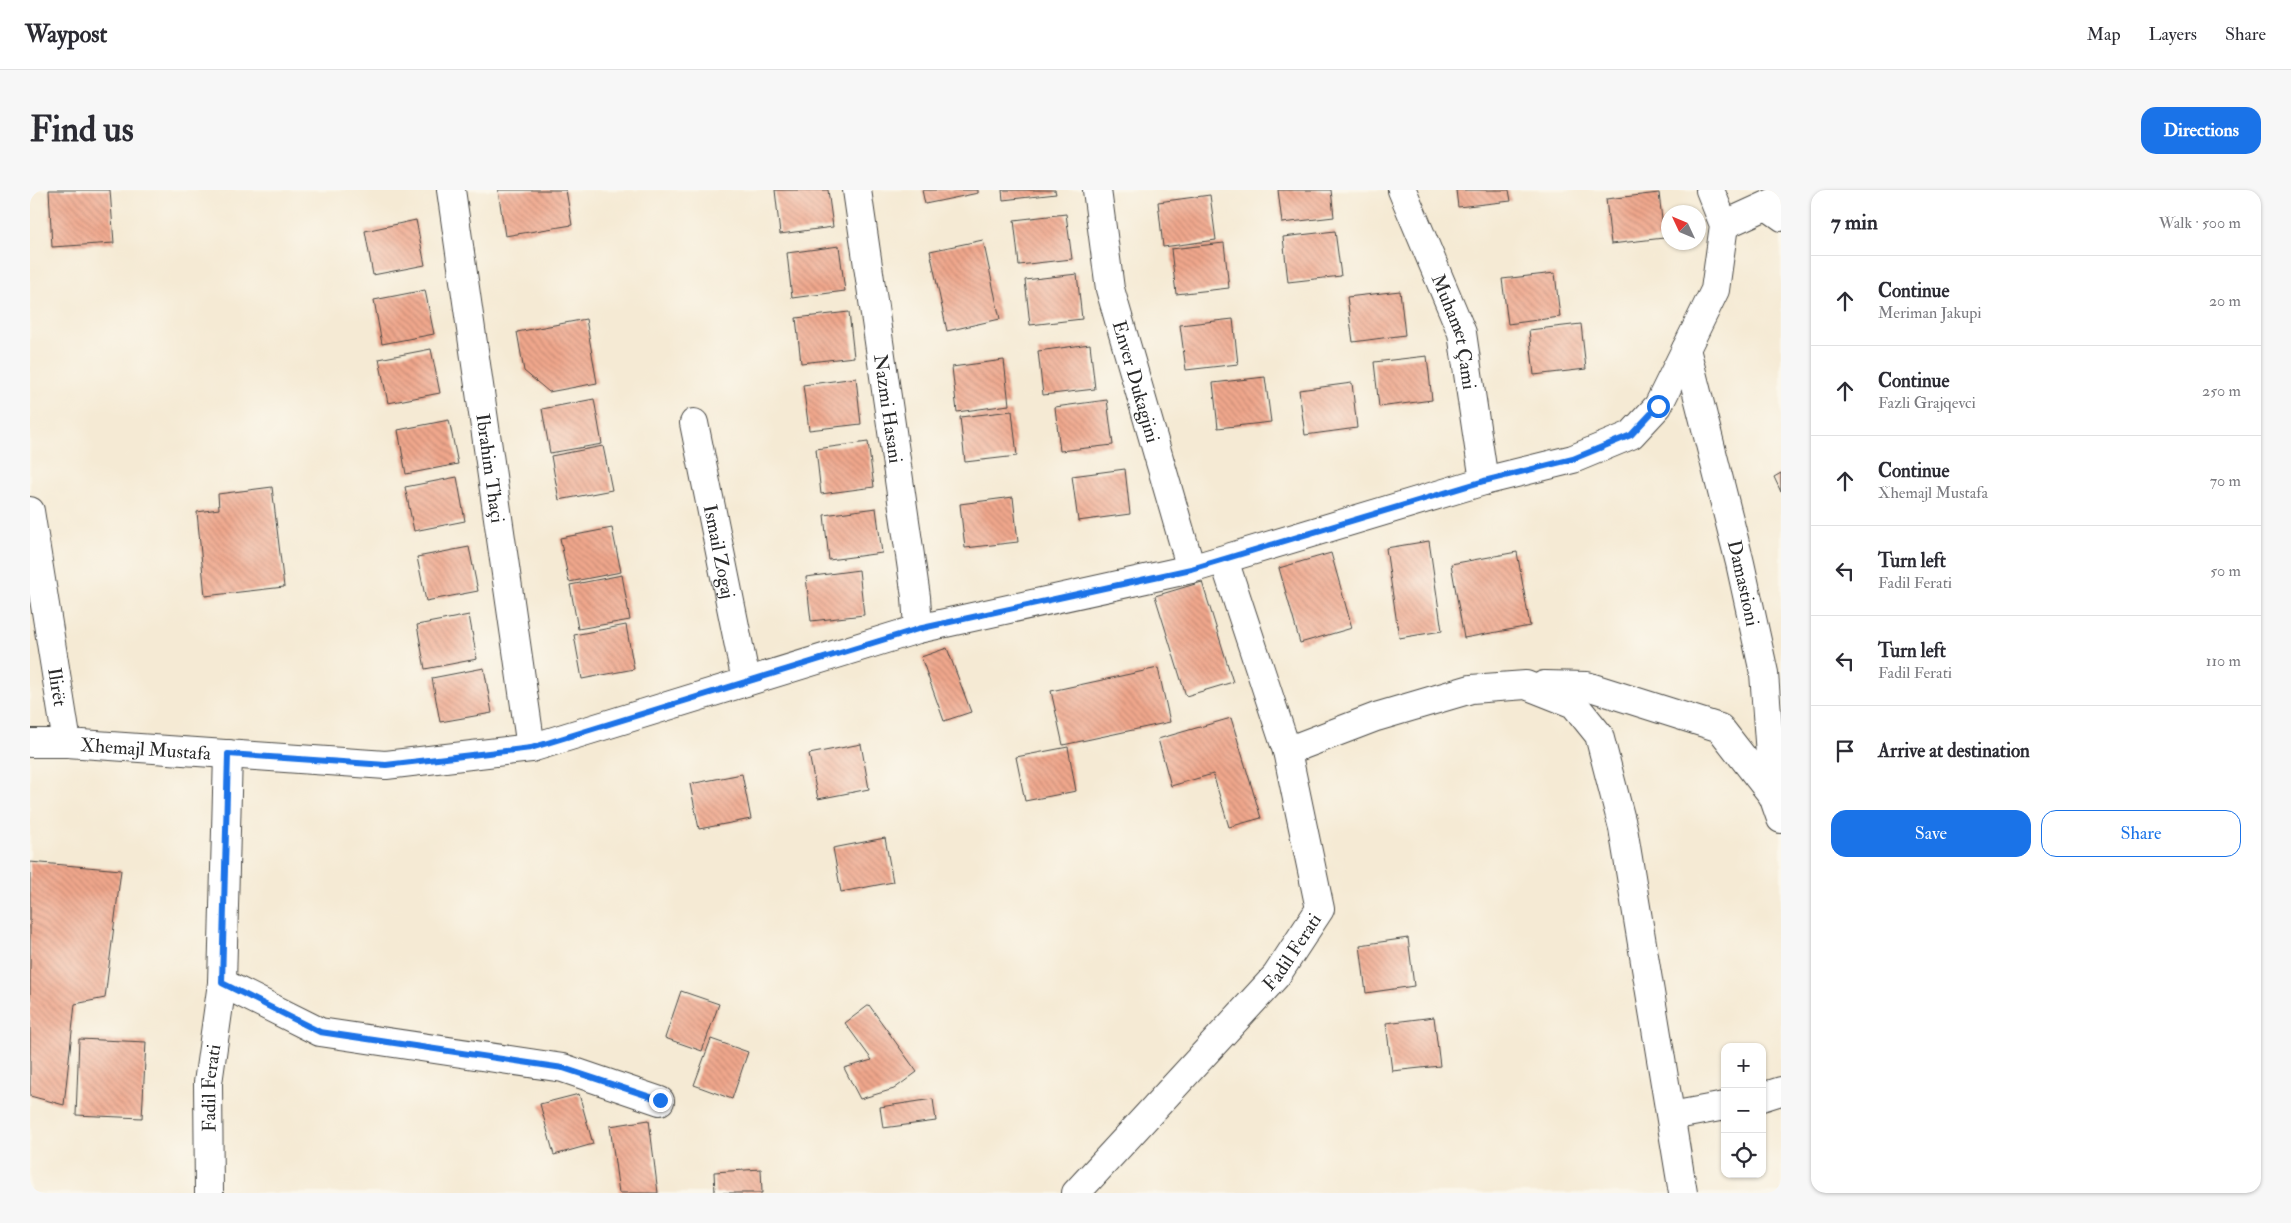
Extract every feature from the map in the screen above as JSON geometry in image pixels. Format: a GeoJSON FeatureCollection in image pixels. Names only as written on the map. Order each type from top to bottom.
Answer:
{"type":"FeatureCollection","features":[{"type":"Feature","properties":{"kind":"street","name":"Ibrahim Thaçi"},"geometry":{"type":"LineString","coordinates":[[452,190],[531,748]]}},
{"type":"Feature","properties":{"kind":"street","name":"Nazmi Hasani"},"geometry":{"type":"LineString","coordinates":[[857,190],[916,597],[918,629]]}},
{"type":"Feature","properties":{"kind":"street","name":"Enver Dukagjini"},"geometry":{"type":"LineString","coordinates":[[1097,190],[1110,289],[1191,569]]}},
{"type":"Feature","properties":{"kind":"street","name":"Muhamet Çami"},"geometry":{"type":"LineString","coordinates":[[1402,190],[1462,333],[1484,481]]}},
{"type":"Feature","properties":{"kind":"street"},"geometry":{"type":"LineString","coordinates":[[1710,190],[1724,225],[1774,210]]}},
{"type":"Feature","properties":{"kind":"street","name":"Xhemajl Mustafa"},"geometry":{"type":"LineString","coordinates":[[30,742],[386,765],[531,748],[918,629],[1191,569],[1484,481],[1573,459],[1631,435],[1658,406],[1715,290],[1724,225]]}},
{"type":"Feature","properties":{"kind":"street","name":"Damastioni"},"geometry":{"type":"LineString","coordinates":[[1686,349],[1740,563],[1764,672],[1777,807]]}},
{"type":"Feature","properties":{"kind":"street","name":"Ismail Zogaj"},"geometry":{"type":"LineString","coordinates":[[694,423],[746,681]]}},
{"type":"Feature","properties":{"kind":"street","name":"Ilirët"},"geometry":{"type":"LineString","coordinates":[[30,511],[68,743]]}},
{"type":"Feature","properties":{"kind":"street","name":"Fadil Ferati"},"geometry":{"type":"LineString","coordinates":[[1076,1193],[1276,976],[1320,909],[1287,750],[1224,560]]}},
{"type":"Feature","properties":{"kind":"street"},"geometry":{"type":"LineString","coordinates":[[1287,750],[1376,717],[1471,689],[1526,685],[1587,686],[1720,728],[1777,807]]}},
{"type":"Feature","properties":{"kind":"street"},"geometry":{"type":"LineString","coordinates":[[1526,685],[1574,704],[1599,735],[1623,828],[1683,1193]]}},
{"type":"Feature","properties":{"kind":"street","name":"Fadil Ferati"},"geometry":{"type":"LineString","coordinates":[[209,1193],[208,1083],[222,983],[228,754]]}},
{"type":"Feature","properties":{"kind":"street"},"geometry":{"type":"LineString","coordinates":[[222,983],[320,1032],[563,1068],[660,1100]]}},
{"type":"Feature","properties":{"kind":"street"},"geometry":{"type":"LineString","coordinates":[[1766,1096],[1781,1091]]}},
{"type":"Feature","properties":{"kind":"street"},"geometry":{"type":"LineString","coordinates":[[1671,1116],[1721,1107]]}},
{"type":"Feature","properties":{"kind":"building"},"geometry":{"type":"Polygon","coordinates":[[[49,190],[110,190],[114,243],[52,247],[49,190]]]}},
{"type":"Feature","properties":{"kind":"building"},"geometry":{"type":"Polygon","coordinates":[[[498,190],[566,190],[572,225],[505,236],[498,190]]]}},
{"type":"Feature","properties":{"kind":"building"},"geometry":{"type":"Polygon","coordinates":[[[775,190],[828,190],[833,227],[780,234],[775,190]]]}},
{"type":"Feature","properties":{"kind":"building"},"geometry":{"type":"Polygon","coordinates":[[[922,190],[978,190],[978,193],[925,204],[922,190]]]}},
{"type":"Feature","properties":{"kind":"building"},"geometry":{"type":"Polygon","coordinates":[[[1002,190],[1055,190],[1056,194],[1003,200],[1002,190]]]}},
{"type":"Feature","properties":{"kind":"building"},"geometry":{"type":"Polygon","coordinates":[[[1278,190],[1331,190],[1334,217],[1282,223],[1278,190]]]}},
{"type":"Feature","properties":{"kind":"building"},"geometry":{"type":"Polygon","coordinates":[[[1456,190],[1509,190],[1511,201],[1458,207],[1456,190]]]}},
{"type":"Feature","properties":{"kind":"building"},"geometry":{"type":"Polygon","coordinates":[[[1659,193],[1661,238],[1611,244],[1606,199],[1659,193]]]}},
{"type":"Feature","properties":{"kind":"building"},"geometry":{"type":"Polygon","coordinates":[[[1210,195],[1216,240],[1163,247],[1158,202],[1210,195]]]}},
{"type":"Feature","properties":{"kind":"building"},"geometry":{"type":"Polygon","coordinates":[[[1066,214],[1072,259],[1019,265],[1014,220],[1066,214]]]}},
{"type":"Feature","properties":{"kind":"building"},"geometry":{"type":"Polygon","coordinates":[[[416,220],[425,265],[373,275],[365,231],[416,220]]]}},
{"type":"Feature","properties":{"kind":"building"},"geometry":{"type":"Polygon","coordinates":[[[1335,231],[1341,276],[1288,282],[1283,237],[1335,231]]]}},
{"type":"Feature","properties":{"kind":"building"},"geometry":{"type":"Polygon","coordinates":[[[983,240],[1000,319],[947,331],[930,251],[983,240]]]}},
{"type":"Feature","properties":{"kind":"building"},"geometry":{"type":"Polygon","coordinates":[[[1224,243],[1229,288],[1176,294],[1171,249],[1224,243]]]}},
{"type":"Feature","properties":{"kind":"building"},"geometry":{"type":"Polygon","coordinates":[[[839,246],[845,291],[792,298],[787,253],[839,246]]]}},
{"type":"Feature","properties":{"kind":"building"},"geometry":{"type":"Polygon","coordinates":[[[1555,273],[1560,317],[1508,324],[1502,279],[1555,273]]]}},
{"type":"Feature","properties":{"kind":"building"},"geometry":{"type":"Polygon","coordinates":[[[1077,274],[1082,319],[1030,325],[1025,280],[1077,274]]]}},
{"type":"Feature","properties":{"kind":"building"},"geometry":{"type":"Polygon","coordinates":[[[425,290],[434,334],[382,344],[374,300],[425,290]]]}},
{"type":"Feature","properties":{"kind":"building"},"geometry":{"type":"Polygon","coordinates":[[[1400,291],[1405,335],[1353,342],[1347,297],[1400,291]]]}},
{"type":"Feature","properties":{"kind":"building"},"geometry":{"type":"Polygon","coordinates":[[[849,312],[854,357],[801,363],[796,318],[849,312]]]}},
{"type":"Feature","properties":{"kind":"building"},"geometry":{"type":"Polygon","coordinates":[[[586,319],[597,383],[549,392],[524,371],[517,332],[586,319]]]}},
{"type":"Feature","properties":{"kind":"building"},"geometry":{"type":"Polygon","coordinates":[[[1233,319],[1238,364],[1186,370],[1180,325],[1233,319]]]}},
{"type":"Feature","properties":{"kind":"building"},"geometry":{"type":"Polygon","coordinates":[[[1581,324],[1586,369],[1534,375],[1529,330],[1581,324]]]}},
{"type":"Feature","properties":{"kind":"building"},"geometry":{"type":"Polygon","coordinates":[[[1090,344],[1095,389],[1043,395],[1038,351],[1090,344]]]}},
{"type":"Feature","properties":{"kind":"building"},"geometry":{"type":"Polygon","coordinates":[[[431,349],[440,393],[388,403],[379,359],[431,349]]]}},
{"type":"Feature","properties":{"kind":"building"},"geometry":{"type":"Polygon","coordinates":[[[1427,356],[1432,400],[1379,407],[1374,362],[1427,356]]]}},
{"type":"Feature","properties":{"kind":"building"},"geometry":{"type":"Polygon","coordinates":[[[1004,360],[1009,405],[957,412],[952,367],[1004,360]]]}},
{"type":"Feature","properties":{"kind":"building"},"geometry":{"type":"Polygon","coordinates":[[[1265,377],[1271,422],[1218,428],[1213,383],[1265,377]]]}},
{"type":"Feature","properties":{"kind":"building"},"geometry":{"type":"Polygon","coordinates":[[[856,378],[861,424],[809,430],[803,385],[856,378]]]}},
{"type":"Feature","properties":{"kind":"building"},"geometry":{"type":"Polygon","coordinates":[[[1352,383],[1357,428],[1305,435],[1299,390],[1352,383]]]}},
{"type":"Feature","properties":{"kind":"building"},"geometry":{"type":"Polygon","coordinates":[[[594,399],[602,444],[550,453],[542,409],[594,399]]]}},
{"type":"Feature","properties":{"kind":"building"},"geometry":{"type":"Polygon","coordinates":[[[1107,400],[1113,445],[1060,451],[1055,407],[1107,400]]]}},
{"type":"Feature","properties":{"kind":"building"},"geometry":{"type":"Polygon","coordinates":[[[1012,411],[1017,456],[965,462],[960,417],[1012,411]]]}},
{"type":"Feature","properties":{"kind":"building"},"geometry":{"type":"Polygon","coordinates":[[[449,420],[458,464],[406,474],[398,430],[449,420]]]}},
{"type":"Feature","properties":{"kind":"building"},"geometry":{"type":"Polygon","coordinates":[[[868,442],[874,487],[821,494],[816,449],[868,442]]]}},
{"type":"Feature","properties":{"kind":"building"},"geometry":{"type":"Polygon","coordinates":[[[603,446],[612,490],[559,500],[551,456],[603,446]]]}},
{"type":"Feature","properties":{"kind":"building"},"geometry":{"type":"Polygon","coordinates":[[[1125,469],[1130,514],[1078,521],[1072,476],[1125,469]]]}},
{"type":"Feature","properties":{"kind":"building"},"geometry":{"type":"Polygon","coordinates":[[[1781,473],[1781,492],[1774,477],[1781,473]]]}},
{"type":"Feature","properties":{"kind":"building"},"geometry":{"type":"Polygon","coordinates":[[[457,477],[465,521],[414,531],[405,487],[457,477]]]}},
{"type":"Feature","properties":{"kind":"building"},"geometry":{"type":"Polygon","coordinates":[[[272,487],[284,587],[205,596],[197,512],[219,509],[218,494],[272,487]]]}},
{"type":"Feature","properties":{"kind":"building"},"geometry":{"type":"Polygon","coordinates":[[[1013,497],[1018,542],[965,548],[960,504],[1013,497]]]}},
{"type":"Feature","properties":{"kind":"building"},"geometry":{"type":"Polygon","coordinates":[[[876,508],[882,553],[829,560],[824,515],[876,508]]]}},
{"type":"Feature","properties":{"kind":"building"},"geometry":{"type":"Polygon","coordinates":[[[612,528],[621,572],[569,582],[560,538],[612,528]]]}},
{"type":"Feature","properties":{"kind":"building"},"geometry":{"type":"Polygon","coordinates":[[[1429,541],[1442,631],[1399,638],[1386,548],[1429,541]]]}},
{"type":"Feature","properties":{"kind":"building"},"geometry":{"type":"Polygon","coordinates":[[[469,547],[478,591],[426,601],[417,557],[469,547]]]}},
{"type":"Feature","properties":{"kind":"building"},"geometry":{"type":"Polygon","coordinates":[[[1517,552],[1530,626],[1464,638],[1451,564],[1517,552]]]}},
{"type":"Feature","properties":{"kind":"building"},"geometry":{"type":"Polygon","coordinates":[[[1331,553],[1352,628],[1300,643],[1279,568],[1331,553]]]}},
{"type":"Feature","properties":{"kind":"building"},"geometry":{"type":"Polygon","coordinates":[[[859,570],[864,615],[811,621],[806,577],[859,570]]]}},
{"type":"Feature","properties":{"kind":"building"},"geometry":{"type":"Polygon","coordinates":[[[622,575],[630,620],[578,629],[570,585],[622,575]]]}},
{"type":"Feature","properties":{"kind":"building"},"geometry":{"type":"Polygon","coordinates":[[[1202,582],[1233,682],[1186,696],[1155,596],[1202,582]]]}},
{"type":"Feature","properties":{"kind":"building"},"geometry":{"type":"Polygon","coordinates":[[[469,615],[477,659],[425,669],[417,625],[469,615]]]}},
{"type":"Feature","properties":{"kind":"building"},"geometry":{"type":"Polygon","coordinates":[[[626,625],[634,669],[582,679],[574,635],[626,625]]]}},
{"type":"Feature","properties":{"kind":"building"},"geometry":{"type":"Polygon","coordinates":[[[947,648],[971,712],[944,721],[921,657],[947,648]]]}},
{"type":"Feature","properties":{"kind":"building"},"geometry":{"type":"Polygon","coordinates":[[[484,668],[492,713],[440,722],[432,678],[484,668]]]}},
{"type":"Feature","properties":{"kind":"building"},"geometry":{"type":"Polygon","coordinates":[[[1158,668],[1170,722],[1063,745],[1051,691],[1158,668]]]}},
{"type":"Feature","properties":{"kind":"building"},"geometry":{"type":"Polygon","coordinates":[[[1231,718],[1261,818],[1229,827],[1213,774],[1171,786],[1158,739],[1231,718]]]}},
{"type":"Feature","properties":{"kind":"building"},"geometry":{"type":"Polygon","coordinates":[[[861,744],[869,789],[818,799],[809,754],[861,744]]]}},
{"type":"Feature","properties":{"kind":"building"},"geometry":{"type":"Polygon","coordinates":[[[1068,747],[1076,791],[1025,801],[1016,757],[1068,747]]]}},
{"type":"Feature","properties":{"kind":"building"},"geometry":{"type":"Polygon","coordinates":[[[742,774],[751,819],[699,829],[690,784],[742,774]]]}},
{"type":"Feature","properties":{"kind":"building"},"geometry":{"type":"Polygon","coordinates":[[[885,838],[893,882],[841,892],[833,848],[885,838]]]}},
{"type":"Feature","properties":{"kind":"building"},"geometry":{"type":"Polygon","coordinates":[[[30,862],[121,870],[105,998],[75,1004],[64,1105],[30,1096],[30,862]]]}},
{"type":"Feature","properties":{"kind":"building"},"geometry":{"type":"Polygon","coordinates":[[[1408,938],[1414,986],[1366,993],[1360,945],[1408,938]]]}},
{"type":"Feature","properties":{"kind":"building"},"geometry":{"type":"Polygon","coordinates":[[[681,991],[719,1004],[702,1051],[665,1038],[681,991]]]}},
{"type":"Feature","properties":{"kind":"building"},"geometry":{"type":"Polygon","coordinates":[[[869,1005],[917,1072],[894,1089],[860,1099],[844,1068],[872,1060],[845,1023],[869,1005]]]}},
{"type":"Feature","properties":{"kind":"building"},"geometry":{"type":"Polygon","coordinates":[[[1434,1017],[1440,1066],[1392,1071],[1386,1023],[1434,1017]]]}},
{"type":"Feature","properties":{"kind":"building"},"geometry":{"type":"Polygon","coordinates":[[[79,1039],[146,1042],[142,1118],[76,1115],[79,1039]]]}},
{"type":"Feature","properties":{"kind":"building"},"geometry":{"type":"Polygon","coordinates":[[[711,1039],[748,1052],[732,1099],[694,1085],[711,1039]]]}},
{"type":"Feature","properties":{"kind":"building"},"geometry":{"type":"Polygon","coordinates":[[[579,1094],[593,1144],[554,1155],[540,1104],[579,1094]]]}},
{"type":"Feature","properties":{"kind":"building"},"geometry":{"type":"Polygon","coordinates":[[[933,1099],[936,1121],[883,1128],[880,1107],[933,1099]]]}},
{"type":"Feature","properties":{"kind":"building"},"geometry":{"type":"Polygon","coordinates":[[[649,1120],[658,1193],[619,1193],[610,1126],[649,1120]]]}},
{"type":"Feature","properties":{"kind":"building"},"geometry":{"type":"Polygon","coordinates":[[[761,1169],[762,1193],[715,1193],[714,1172],[761,1169]]]}},
{"type":"Feature","properties":{"kind":"route"},"geometry":{"type":"LineString","coordinates":[[660,1100],[563,1068],[320,1032],[222,983],[228,754],[386,765],[531,748],[918,629],[1191,569],[1484,481],[1573,459],[1631,435],[1658,406]]}}]}
